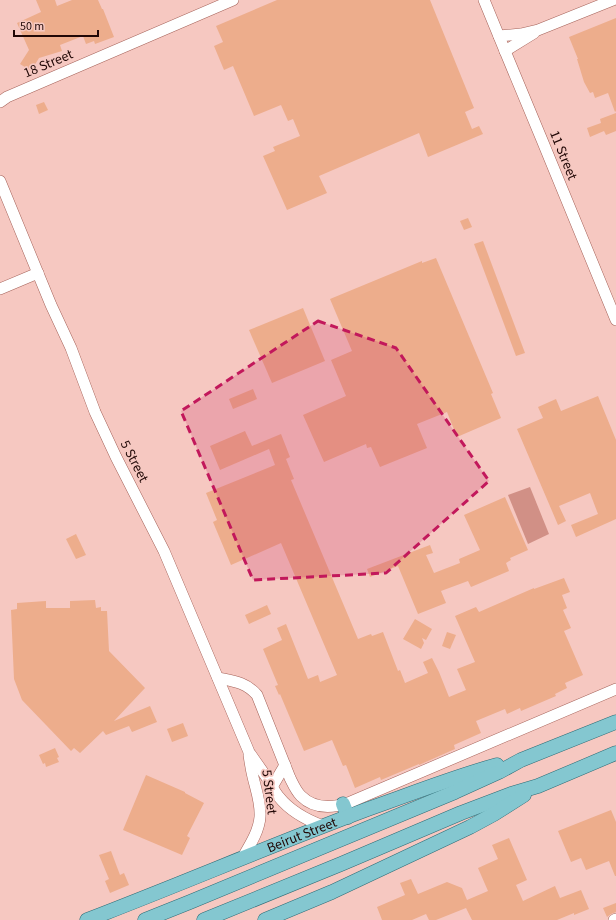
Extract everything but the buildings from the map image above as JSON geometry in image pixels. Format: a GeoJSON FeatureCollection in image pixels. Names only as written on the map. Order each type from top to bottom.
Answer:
{"type":"FeatureCollection","features":[{"type":"Feature","properties":{"kind":"main road","name":"Beirut Street"},"geometry":{"type":"LineString","coordinates":[[145,920],[455,792],[521,760],[616,722]]}},
{"type":"Feature","properties":{"kind":"main road"},"geometry":{"type":"LineString","coordinates":[[204,920],[461,813],[511,794],[538,786],[616,753]]}},
{"type":"Feature","properties":{"kind":"main road","name":"Beirut Street"},"geometry":{"type":"LineString","coordinates":[[87,920],[323,826],[346,811],[475,771],[521,760]]}},
{"type":"Feature","properties":{"kind":"main road"},"geometry":{"type":"LineString","coordinates":[[265,920],[332,892],[470,827],[514,802],[538,786]]}},
{"type":"Feature","properties":{"kind":"street","name":"18 Street"},"geometry":{"type":"LineString","coordinates":[[2,99],[233,0]]}},
{"type":"Feature","properties":{"kind":"street","name":"11 Street"},"geometry":{"type":"LineString","coordinates":[[484,0],[504,52],[616,320]]}},
{"type":"Feature","properties":{"kind":"street"},"geometry":{"type":"LineString","coordinates":[[499,36],[521,34],[538,30],[613,0]]}},
{"type":"Feature","properties":{"kind":"street"},"geometry":{"type":"LineString","coordinates":[[504,52],[538,30]]}},
{"type":"Feature","properties":{"kind":"street","name":"5 Street"},"geometry":{"type":"LineString","coordinates":[[0,180],[64,335],[71,348],[95,412],[164,551],[249,752],[279,797],[302,816],[323,826]]}},
{"type":"Feature","properties":{"kind":"street"},"geometry":{"type":"LineString","coordinates":[[0,289],[38,273]]}},
{"type":"Feature","properties":{"kind":"street"},"geometry":{"type":"LineString","coordinates":[[218,678],[244,684],[257,695],[295,788],[301,796],[311,803],[346,811],[616,690]]}},
{"type":"Feature","properties":{"kind":"street","name":"5 Street"},"geometry":{"type":"LineString","coordinates":[[243,857],[256,831],[260,818],[260,809],[249,752]]}},
{"type":"Feature","properties":{"kind":"street"},"geometry":{"type":"LineString","coordinates":[[272,787],[285,765]]}},
{"type":"Feature","properties":{"kind":"highlighted area"},"geometry":{"type":"Polygon","coordinates":[[[318,321],[396,348],[489,481],[386,573],[253,580],[181,411],[318,321]]]}},
{"type":"Feature","properties":{"kind":"shaded area"},"geometry":{"type":"Polygon","coordinates":[[[530,487],[549,534],[528,544],[508,495],[530,487]]]}}]}
